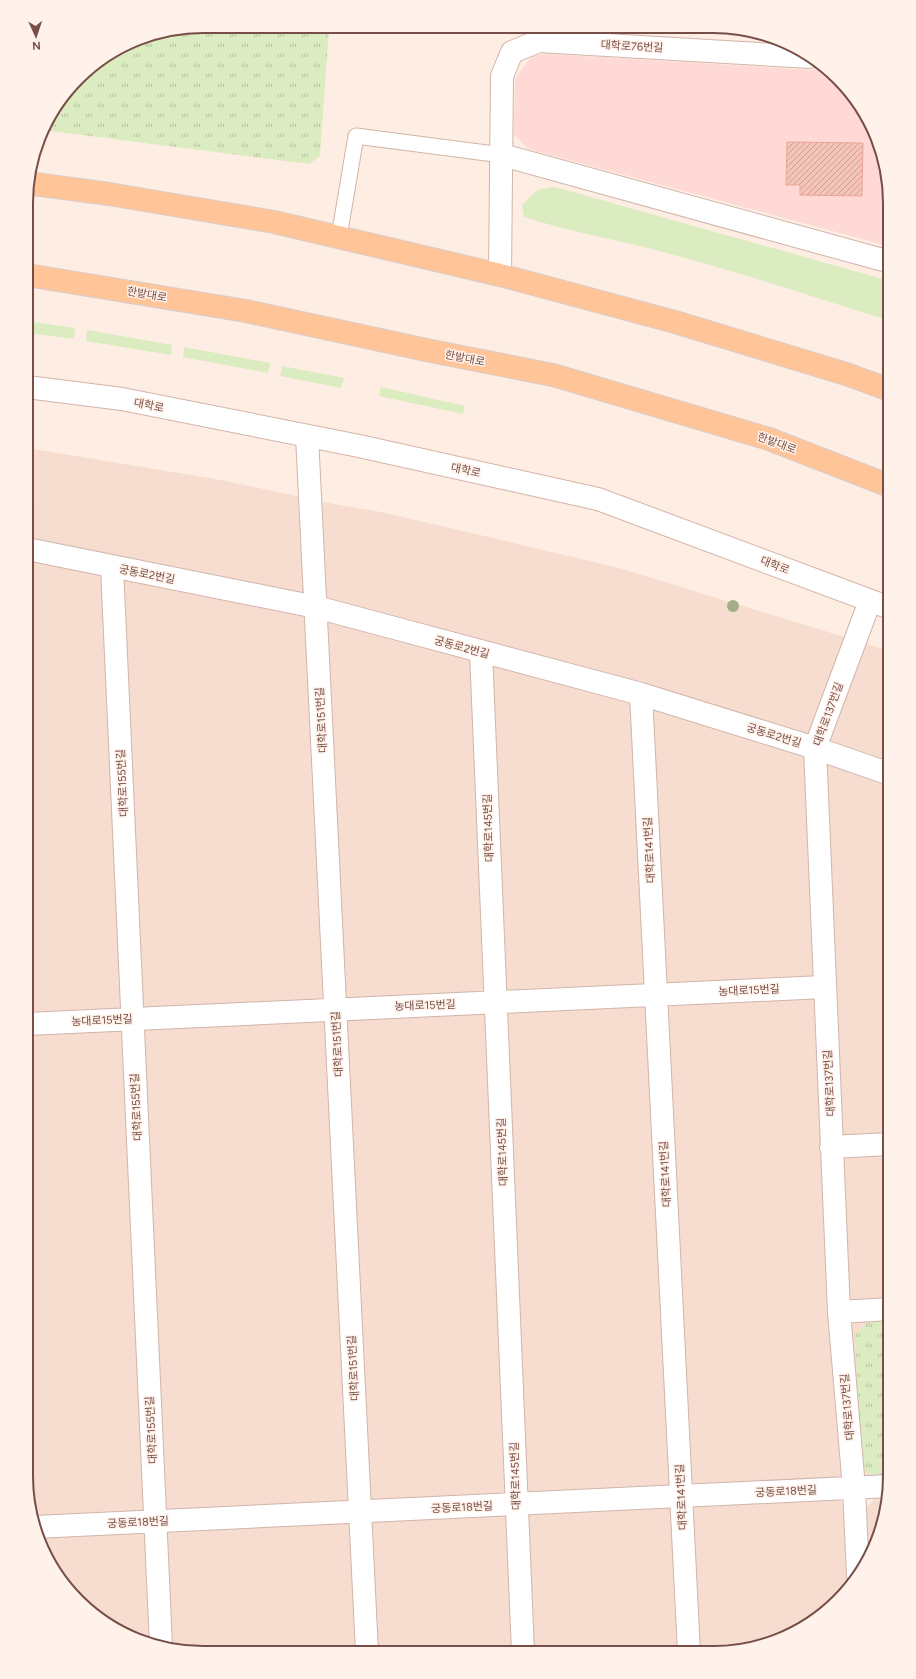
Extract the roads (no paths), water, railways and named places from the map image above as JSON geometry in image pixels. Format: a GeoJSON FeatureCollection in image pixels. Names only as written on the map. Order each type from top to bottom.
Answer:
{"type":"FeatureCollection","features":[{"type":"Feature","properties":{"kind":"main road"},"geometry":{"type":"LineString","coordinates":[[34,184],[109,194],[274,222],[500,275],[676,322],[846,374],[883,387]]}},
{"type":"Feature","properties":{"kind":"main road","name":"한밭대로"},"geometry":{"type":"LineString","coordinates":[[33,276],[246,311],[431,351],[553,375],[769,439],[883,483]]}},
{"type":"Feature","properties":{"kind":"street","name":"대학로76번길"},"geometry":{"type":"LineString","coordinates":[[500,275],[502,76],[512,52],[539,41],[798,56]]}},
{"type":"Feature","properties":{"kind":"street"},"geometry":{"type":"LineString","coordinates":[[502,155],[883,260]]}},
{"type":"Feature","properties":{"kind":"street","name":"대학로"},"geometry":{"type":"LineString","coordinates":[[33,387],[122,399],[359,446],[598,499],[880,604]]}},
{"type":"Feature","properties":{"kind":"street","name":"대학로151번길"},"geometry":{"type":"LineString","coordinates":[[307,436],[367,1646]]}},
{"type":"Feature","properties":{"kind":"street","name":"궁동로2번길"},"geometry":{"type":"LineString","coordinates":[[33,550],[316,607],[641,694],[815,748],[883,772]]}},
{"type":"Feature","properties":{"kind":"street","name":"대학로155번길"},"geometry":{"type":"LineString","coordinates":[[112,567],[161,1640]]}},
{"type":"Feature","properties":{"kind":"street","name":"대학로137번길"},"geometry":{"type":"LineString","coordinates":[[858,1565],[854,1488],[839,1312],[815,748],[880,604]]}},
{"type":"Feature","properties":{"kind":"street","name":"대학로145번길"},"geometry":{"type":"LineString","coordinates":[[481,652],[523,1646]]}},
{"type":"Feature","properties":{"kind":"street","name":"대학로141번길"},"geometry":{"type":"LineString","coordinates":[[641,694],[689,1646]]}},
{"type":"Feature","properties":{"kind":"street","name":"농대로15번길"},"geometry":{"type":"LineString","coordinates":[[33,1024],[824,986]]}},
{"type":"Feature","properties":{"kind":"street"},"geometry":{"type":"LineString","coordinates":[[832,1147],[883,1144]]}},
{"type":"Feature","properties":{"kind":"street"},"geometry":{"type":"LineString","coordinates":[[839,1312],[883,1309]]}},
{"type":"Feature","properties":{"kind":"street","name":"궁동로18번길"},"geometry":{"type":"LineString","coordinates":[[41,1528],[883,1486]]}},
{"type":"Feature","properties":{"kind":"lane"},"geometry":{"type":"LineString","coordinates":[[339,237],[356,136],[502,155]]}}]}
